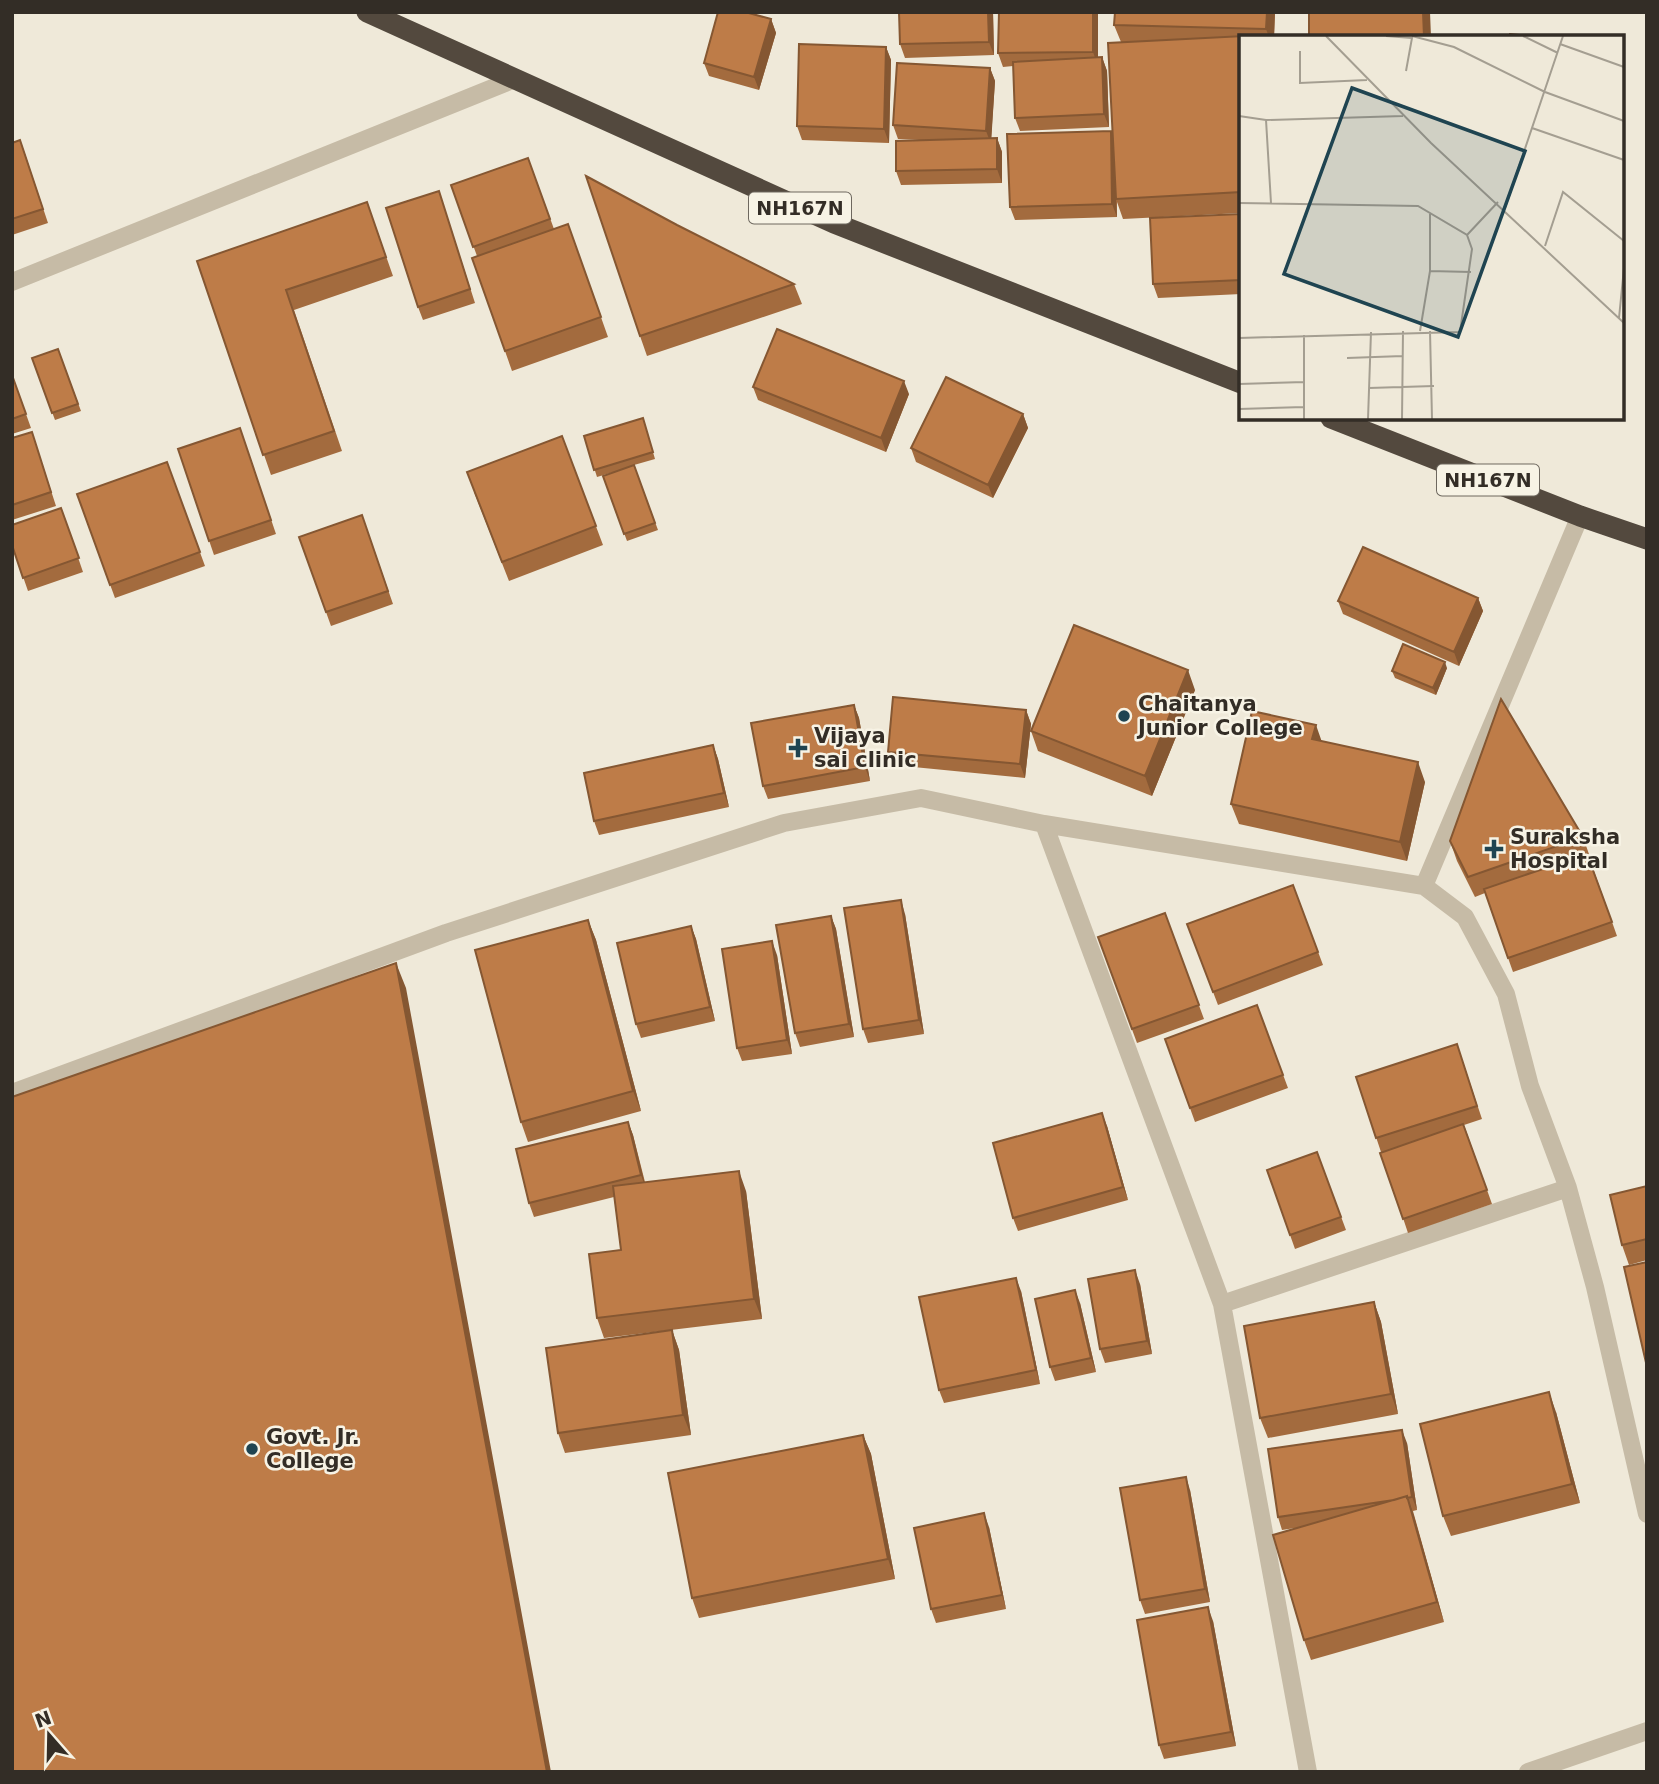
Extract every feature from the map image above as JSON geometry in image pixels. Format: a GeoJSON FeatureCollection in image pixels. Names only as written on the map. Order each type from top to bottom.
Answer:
{"type":"FeatureCollection","features":[{"type":"Feature","properties":{"kind":"highway","name":"NH167N"},"geometry":{"type":"LineString","coordinates":[[368,12],[834,223],[1239,382]]}},
{"type":"Feature","properties":{"kind":"highway","name":"NH167N"},"geometry":{"type":"LineString","coordinates":[[1336,420],[1580,516],[1647,539]]}},
{"type":"Feature","properties":{"kind":"street"},"geometry":{"type":"LineString","coordinates":[[12,282],[515,79]]}},
{"type":"Feature","properties":{"kind":"street"},"geometry":{"type":"LineString","coordinates":[[1424,886],[1580,516]]}},
{"type":"Feature","properties":{"kind":"street"},"geometry":{"type":"LineString","coordinates":[[12,1093],[446,933],[784,823],[921,798],[1044,824],[1424,886],[1465,917],[1506,994],[1530,1086],[1567,1188],[1595,1287],[1647,1514]]}},
{"type":"Feature","properties":{"kind":"street"},"geometry":{"type":"LineString","coordinates":[[1044,824],[1222,1304],[1308,1772]]}},
{"type":"Feature","properties":{"kind":"street"},"geometry":{"type":"LineString","coordinates":[[1222,1304],[1567,1188]]}},
{"type":"Feature","properties":{"kind":"street"},"geometry":{"type":"LineString","coordinates":[[1528,1772],[1647,1731]]}},
{"type":"Feature","properties":{"kind":"building"},"geometry":{"type":"Polygon","coordinates":[[[718,12],[745,12],[771,19],[754,77],[704,63],[718,12]]]}},
{"type":"Feature","properties":{"kind":"building"},"geometry":{"type":"Polygon","coordinates":[[[899,12],[988,12],[989,42],[900,44],[899,12]]]}},
{"type":"Feature","properties":{"kind":"building"},"geometry":{"type":"Polygon","coordinates":[[[999,12],[1093,12],[1093,52],[998,53],[999,12]]]}},
{"type":"Feature","properties":{"kind":"building"},"geometry":{"type":"Polygon","coordinates":[[[1115,12],[1267,12],[1266,29],[1114,25],[1115,12]]]}},
{"type":"Feature","properties":{"kind":"building"},"geometry":{"type":"Polygon","coordinates":[[[1309,12],[1423,12],[1424,35],[1309,35],[1309,12]]]}},
{"type":"Feature","properties":{"kind":"building"},"geometry":{"type":"Polygon","coordinates":[[[1239,36],[1239,192],[1116,199],[1108,43],[1239,36]]]}},
{"type":"Feature","properties":{"kind":"building"},"geometry":{"type":"Polygon","coordinates":[[[799,44],[886,47],[884,129],[797,126],[799,44]]]}},
{"type":"Feature","properties":{"kind":"building"},"geometry":{"type":"Polygon","coordinates":[[[1102,57],[1104,114],[1015,118],[1013,62],[1102,57]]]}},
{"type":"Feature","properties":{"kind":"building"},"geometry":{"type":"Polygon","coordinates":[[[897,63],[990,68],[986,131],[893,125],[897,63]]]}},
{"type":"Feature","properties":{"kind":"building"},"geometry":{"type":"Polygon","coordinates":[[[1111,131],[1112,204],[1010,207],[1007,134],[1111,131]]]}},
{"type":"Feature","properties":{"kind":"building"},"geometry":{"type":"Polygon","coordinates":[[[997,138],[997,169],[896,171],[896,141],[997,138]]]}},
{"type":"Feature","properties":{"kind":"building"},"geometry":{"type":"Polygon","coordinates":[[[20,140],[43,209],[12,219],[12,143],[20,140]]]}},
{"type":"Feature","properties":{"kind":"building"},"geometry":{"type":"Polygon","coordinates":[[[528,158],[550,219],[473,247],[451,185],[528,158]]]}},
{"type":"Feature","properties":{"kind":"building"},"geometry":{"type":"Polygon","coordinates":[[[586,176],[677,225],[794,284],[640,336],[586,176]]]}},
{"type":"Feature","properties":{"kind":"building"},"geometry":{"type":"Polygon","coordinates":[[[439,191],[470,289],[418,307],[386,208],[439,191]]]}},
{"type":"Feature","properties":{"kind":"building"},"geometry":{"type":"Polygon","coordinates":[[[367,202],[386,257],[286,290],[334,431],[263,455],[197,261],[367,202]]]}},
{"type":"Feature","properties":{"kind":"building"},"geometry":{"type":"Polygon","coordinates":[[[1239,214],[1239,280],[1153,284],[1150,218],[1239,214]]]}},
{"type":"Feature","properties":{"kind":"building"},"geometry":{"type":"Polygon","coordinates":[[[568,224],[601,317],[505,351],[472,258],[568,224]]]}},
{"type":"Feature","properties":{"kind":"building"},"geometry":{"type":"Polygon","coordinates":[[[777,329],[904,381],[881,438],[753,387],[777,329]]]}},
{"type":"Feature","properties":{"kind":"building"},"geometry":{"type":"Polygon","coordinates":[[[58,349],[78,404],[52,413],[32,358],[58,349]]]}},
{"type":"Feature","properties":{"kind":"building"},"geometry":{"type":"Polygon","coordinates":[[[12,375],[26,414],[12,419],[12,375]]]}},
{"type":"Feature","properties":{"kind":"building"},"geometry":{"type":"Polygon","coordinates":[[[946,377],[1023,414],[988,485],[911,448],[946,377]]]}},
{"type":"Feature","properties":{"kind":"building"},"geometry":{"type":"Polygon","coordinates":[[[643,418],[653,452],[594,470],[584,436],[643,418]]]}},
{"type":"Feature","properties":{"kind":"building"},"geometry":{"type":"Polygon","coordinates":[[[240,428],[271,520],[209,541],[178,449],[240,428]]]}},
{"type":"Feature","properties":{"kind":"building"},"geometry":{"type":"Polygon","coordinates":[[[32,432],[51,492],[12,505],[12,438],[32,432]]]}},
{"type":"Feature","properties":{"kind":"building"},"geometry":{"type":"Polygon","coordinates":[[[562,436],[596,526],[502,562],[467,472],[562,436]]]}},
{"type":"Feature","properties":{"kind":"building"},"geometry":{"type":"Polygon","coordinates":[[[167,462],[200,552],[110,585],[77,494],[167,462]]]}},
{"type":"Feature","properties":{"kind":"building"},"geometry":{"type":"Polygon","coordinates":[[[634,465],[655,523],[624,534],[603,476],[634,465]]]}},
{"type":"Feature","properties":{"kind":"building"},"geometry":{"type":"Polygon","coordinates":[[[61,508],[79,558],[23,578],[12,545],[12,525],[61,508]]]}},
{"type":"Feature","properties":{"kind":"building"},"geometry":{"type":"Polygon","coordinates":[[[362,515],[388,591],[326,612],[299,537],[362,515]]]}},
{"type":"Feature","properties":{"kind":"building"},"geometry":{"type":"Polygon","coordinates":[[[1363,547],[1478,598],[1454,652],[1338,601],[1363,547]]]}},
{"type":"Feature","properties":{"kind":"building"},"geometry":{"type":"Polygon","coordinates":[[[1074,625],[1188,670],[1145,776],[1031,731],[1074,625]]]}},
{"type":"Feature","properties":{"kind":"building"},"geometry":{"type":"Polygon","coordinates":[[[1403,644],[1445,662],[1433,688],[1392,671],[1403,644]]]}},
{"type":"Feature","properties":{"kind":"building"},"geometry":{"type":"Polygon","coordinates":[[[893,697],[1026,710],[1020,764],[888,752],[893,697]]]}},
{"type":"Feature","properties":{"kind":"building"},"geometry":{"type":"Polygon","coordinates":[[[1501,699],[1583,837],[1468,877],[1450,841],[1501,699]]]}},
{"type":"Feature","properties":{"kind":"building"},"geometry":{"type":"Polygon","coordinates":[[[854,705],[865,767],[763,786],[751,723],[854,705]]]}},
{"type":"Feature","properties":{"kind":"building"},"geometry":{"type":"Polygon","coordinates":[[[1252,711],[1316,725],[1312,739],[1418,762],[1400,842],[1231,804],[1252,711]]]}},
{"type":"Feature","properties":{"kind":"building"},"geometry":{"type":"Polygon","coordinates":[[[713,745],[724,793],[594,821],[584,773],[713,745]]]}},
{"type":"Feature","properties":{"kind":"building"},"geometry":{"type":"Polygon","coordinates":[[[1587,854],[1612,922],[1508,958],[1484,889],[1587,854]]]}},
{"type":"Feature","properties":{"kind":"building"},"geometry":{"type":"Polygon","coordinates":[[[1293,885],[1318,952],[1213,992],[1187,924],[1293,885]]]}},
{"type":"Feature","properties":{"kind":"building"},"geometry":{"type":"Polygon","coordinates":[[[901,900],[919,1020],[863,1029],[844,908],[901,900]]]}},
{"type":"Feature","properties":{"kind":"building"},"geometry":{"type":"Polygon","coordinates":[[[1165,913],[1199,1005],[1132,1029],[1098,937],[1165,913]]]}},
{"type":"Feature","properties":{"kind":"building"},"geometry":{"type":"Polygon","coordinates":[[[831,916],[849,1024],[795,1033],[776,925],[831,916]]]}},
{"type":"Feature","properties":{"kind":"building"},"geometry":{"type":"Polygon","coordinates":[[[588,920],[633,1091],[521,1122],[475,950],[588,920]]]}},
{"type":"Feature","properties":{"kind":"building"},"geometry":{"type":"Polygon","coordinates":[[[691,926],[710,1007],[636,1024],[617,943],[691,926]]]}},
{"type":"Feature","properties":{"kind":"building"},"geometry":{"type":"Polygon","coordinates":[[[772,941],[787,1040],[737,1048],[722,949],[772,941]]]}},
{"type":"Feature","properties":{"kind":"building","name":"Govt. Jr. College"},"geometry":{"type":"Polygon","coordinates":[[[396,963],[547,1772],[12,1772],[12,1097],[396,963]]]}},
{"type":"Feature","properties":{"kind":"building"},"geometry":{"type":"Polygon","coordinates":[[[1257,1005],[1283,1075],[1190,1108],[1165,1039],[1257,1005]]]}},
{"type":"Feature","properties":{"kind":"building"},"geometry":{"type":"Polygon","coordinates":[[[1457,1044],[1477,1106],[1376,1138],[1356,1077],[1457,1044]]]}},
{"type":"Feature","properties":{"kind":"building"},"geometry":{"type":"Polygon","coordinates":[[[1102,1113],[1123,1187],[1013,1218],[993,1143],[1102,1113]]]}},
{"type":"Feature","properties":{"kind":"building"},"geometry":{"type":"Polygon","coordinates":[[[628,1122],[641,1175],[529,1203],[516,1149],[628,1122]]]}},
{"type":"Feature","properties":{"kind":"building"},"geometry":{"type":"Polygon","coordinates":[[[1463,1124],[1487,1190],[1403,1219],[1380,1153],[1463,1124]]]}},
{"type":"Feature","properties":{"kind":"building"},"geometry":{"type":"Polygon","coordinates":[[[1317,1152],[1341,1217],[1290,1235],[1267,1170],[1317,1152]]]}},
{"type":"Feature","properties":{"kind":"building"},"geometry":{"type":"Polygon","coordinates":[[[739,1171],[754,1299],[597,1318],[589,1254],[621,1250],[613,1186],[739,1171]]]}},
{"type":"Feature","properties":{"kind":"building"},"geometry":{"type":"Polygon","coordinates":[[[1647,1186],[1647,1239],[1622,1245],[1610,1195],[1647,1186]]]}},
{"type":"Feature","properties":{"kind":"building"},"geometry":{"type":"Polygon","coordinates":[[[1647,1262],[1647,1367],[1624,1267],[1647,1262]]]}},
{"type":"Feature","properties":{"kind":"building"},"geometry":{"type":"Polygon","coordinates":[[[1135,1270],[1147,1341],[1100,1349],[1088,1279],[1135,1270]]]}},
{"type":"Feature","properties":{"kind":"building"},"geometry":{"type":"Polygon","coordinates":[[[1016,1278],[1036,1370],[939,1390],[919,1297],[1016,1278]]]}},
{"type":"Feature","properties":{"kind":"building"},"geometry":{"type":"Polygon","coordinates":[[[1075,1290],[1091,1358],[1050,1367],[1035,1299],[1075,1290]]]}},
{"type":"Feature","properties":{"kind":"building"},"geometry":{"type":"Polygon","coordinates":[[[1374,1302],[1391,1394],[1260,1418],[1244,1326],[1374,1302]]]}},
{"type":"Feature","properties":{"kind":"building"},"geometry":{"type":"Polygon","coordinates":[[[672,1330],[683,1415],[558,1433],[546,1348],[672,1330]]]}},
{"type":"Feature","properties":{"kind":"building"},"geometry":{"type":"Polygon","coordinates":[[[1549,1392],[1572,1484],[1443,1516],[1420,1424],[1549,1392]]]}},
{"type":"Feature","properties":{"kind":"building"},"geometry":{"type":"Polygon","coordinates":[[[1402,1430],[1412,1497],[1278,1517],[1268,1449],[1402,1430]]]}},
{"type":"Feature","properties":{"kind":"building"},"geometry":{"type":"Polygon","coordinates":[[[863,1435],[888,1559],[692,1598],[668,1473],[863,1435]]]}},
{"type":"Feature","properties":{"kind":"building"},"geometry":{"type":"Polygon","coordinates":[[[1186,1477],[1205,1589],[1140,1600],[1120,1488],[1186,1477]]]}},
{"type":"Feature","properties":{"kind":"building"},"geometry":{"type":"Polygon","coordinates":[[[1407,1496],[1437,1602],[1304,1640],[1273,1535],[1407,1496]]]}},
{"type":"Feature","properties":{"kind":"building"},"geometry":{"type":"Polygon","coordinates":[[[984,1513],[1002,1595],[931,1609],[914,1528],[984,1513]]]}},
{"type":"Feature","properties":{"kind":"building"},"geometry":{"type":"Polygon","coordinates":[[[1208,1607],[1231,1732],[1159,1745],[1137,1620],[1208,1607]]]}},
{"type":"Feature","properties":{"kind":"place","name":"Chaitanya Junior College"},"geometry":{"type":"Point","coordinates":[1124,716]}},
{"type":"Feature","properties":{"kind":"place","name":"Vijaya sai clinic"},"geometry":{"type":"Point","coordinates":[798,748]}},
{"type":"Feature","properties":{"kind":"place","name":"Suraksha Hospital"},"geometry":{"type":"Point","coordinates":[1494,849]}},
{"type":"Feature","properties":{"kind":"place","name":"Govt. Jr. College"},"geometry":{"type":"Point","coordinates":[252,1449]}}]}
